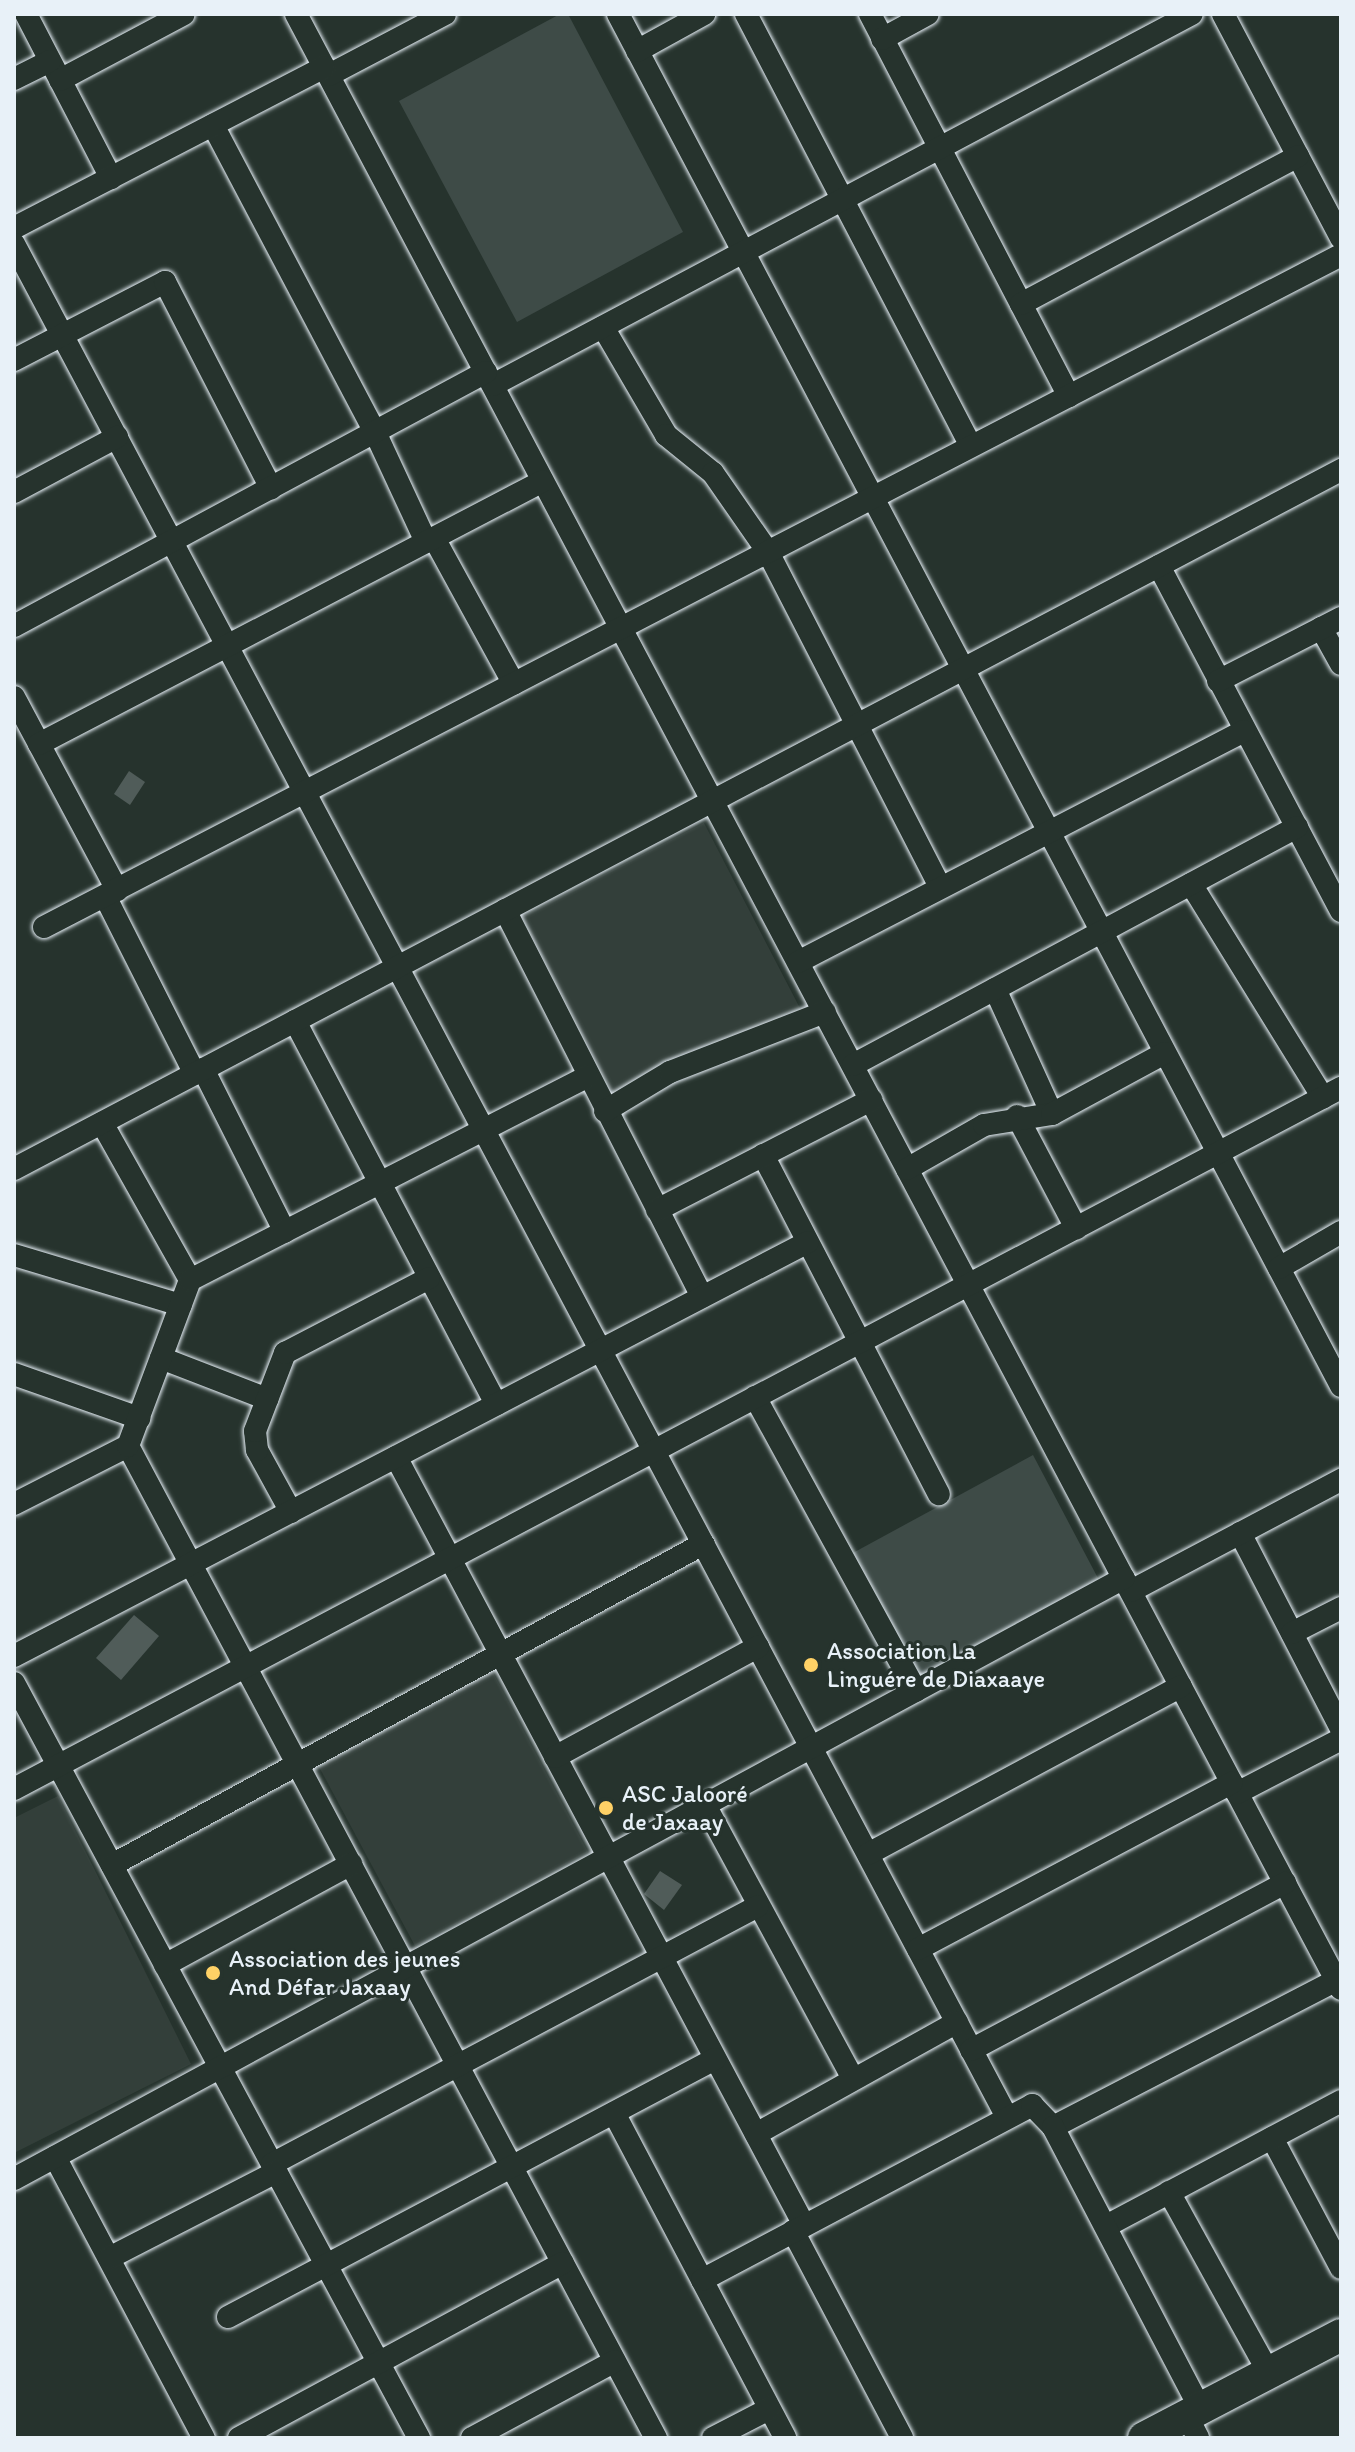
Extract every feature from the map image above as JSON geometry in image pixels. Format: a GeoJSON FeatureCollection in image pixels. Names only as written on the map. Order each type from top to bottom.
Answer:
{"type":"FeatureCollection","features":[{"type":"Feature","properties":{"kind":"street"},"geometry":{"type":"LineString","coordinates":[[26,14],[111,178]]}},
{"type":"Feature","properties":{"kind":"street"},"geometry":{"type":"LineString","coordinates":[[14,79],[55,70],[184,14]]}},
{"type":"Feature","properties":{"kind":"street"},"geometry":{"type":"LineString","coordinates":[[296,14],[1339,1984],[1053,2127]]}},
{"type":"Feature","properties":{"kind":"street"},"geometry":{"type":"LineString","coordinates":[[14,228],[213,125],[445,14]]}},
{"type":"Feature","properties":{"kind":"street"},"geometry":{"type":"LineString","coordinates":[[618,14],[1341,1386]]}},
{"type":"Feature","properties":{"kind":"street"},"geometry":{"type":"LineString","coordinates":[[637,51],[704,14]]}},
{"type":"Feature","properties":{"kind":"street"},"geometry":{"type":"LineString","coordinates":[[746,14],[971,446]]}},
{"type":"Feature","properties":{"kind":"street"},"geometry":{"type":"LineString","coordinates":[[870,14],[1069,396]]}},
{"type":"Feature","properties":{"kind":"street"},"geometry":{"type":"LineString","coordinates":[[882,39],[928,14]]}},
{"type":"Feature","properties":{"kind":"street"},"geometry":{"type":"LineString","coordinates":[[14,626],[375,432],[603,327],[1192,14]]}},
{"type":"Feature","properties":{"kind":"street"},"geometry":{"type":"LineString","coordinates":[[1223,14],[1341,238]]}},
{"type":"Feature","properties":{"kind":"street"},"geometry":{"type":"LineString","coordinates":[[213,125],[430,540],[514,684]]}},
{"type":"Feature","properties":{"kind":"street"},"geometry":{"type":"LineString","coordinates":[[1021,304],[1298,156]]}},
{"type":"Feature","properties":{"kind":"street"},"geometry":{"type":"LineString","coordinates":[[14,244],[1006,2115]]}},
{"type":"Feature","properties":{"kind":"street"},"geometry":{"type":"LineString","coordinates":[[44,927],[1341,255]]}},
{"type":"Feature","properties":{"kind":"street"},"geometry":{"type":"LineString","coordinates":[[14,360],[165,282],[271,488]]}},
{"type":"Feature","properties":{"kind":"street"},"geometry":{"type":"LineString","coordinates":[[603,327],[666,435],[713,473],[768,552],[940,886]]}},
{"type":"Feature","properties":{"kind":"street"},"geometry":{"type":"LineString","coordinates":[[14,492],[117,437]]}},
{"type":"Feature","properties":{"kind":"street"},"geometry":{"type":"LineString","coordinates":[[14,1169],[1341,470]]}},
{"type":"Feature","properties":{"kind":"street"},"geometry":{"type":"LineString","coordinates":[[39,744],[543,481]]}},
{"type":"Feature","properties":{"kind":"street"},"geometry":{"type":"LineString","coordinates":[[1159,566],[1341,911]]}},
{"type":"Feature","properties":{"kind":"street"},"geometry":{"type":"LineString","coordinates":[[1218,681],[1331,623],[1341,664]]}},
{"type":"Feature","properties":{"kind":"street"},"geometry":{"type":"LineString","coordinates":[[14,697],[199,1072],[285,1232]]}},
{"type":"Feature","properties":{"kind":"street"},"geometry":{"type":"LineString","coordinates":[[798,962],[1244,731]]}},
{"type":"Feature","properties":{"kind":"street"},"geometry":{"type":"LineString","coordinates":[[853,1065],[1297,827]]}},
{"type":"Feature","properties":{"kind":"street"},"geometry":{"type":"LineString","coordinates":[[14,1789],[1332,1093],[1191,884]]}},
{"type":"Feature","properties":{"kind":"street"},"geometry":{"type":"LineString","coordinates":[[505,910],[587,1077],[702,1297]]}},
{"type":"Feature","properties":{"kind":"street"},"geometry":{"type":"LineString","coordinates":[[995,989],[1052,1114]]}},
{"type":"Feature","properties":{"kind":"street"},"geometry":{"type":"LineString","coordinates":[[605,1111],[670,1072],[825,1012]]}},
{"type":"Feature","properties":{"kind":"street"},"geometry":{"type":"LineString","coordinates":[[295,1021],[496,1404]]}},
{"type":"Feature","properties":{"kind":"street"},"geometry":{"type":"LineString","coordinates":[[907,1169],[984,1125],[1017,1116],[1052,1114],[1165,1053]]}},
{"type":"Feature","properties":{"kind":"street"},"geometry":{"type":"LineString","coordinates":[[14,1504],[128,1446],[190,1280],[587,1077]]}},
{"type":"Feature","properties":{"kind":"street"},"geometry":{"type":"LineString","coordinates":[[657,1210],[871,1100]]}},
{"type":"Feature","properties":{"kind":"street"},"geometry":{"type":"LineString","coordinates":[[1017,1116],[1076,1228]]}},
{"type":"Feature","properties":{"kind":"street"},"geometry":{"type":"LineString","coordinates":[[102,1123],[190,1280]]}},
{"type":"Feature","properties":{"kind":"street"},"geometry":{"type":"LineString","coordinates":[[763,1155],[939,1494]]}},
{"type":"Feature","properties":{"kind":"street"},"geometry":{"type":"LineString","coordinates":[[1279,1268],[1341,1232]]}},
{"type":"Feature","properties":{"kind":"street"},"geometry":{"type":"LineString","coordinates":[[14,1656],[808,1242]]}},
{"type":"Feature","properties":{"kind":"street"},"geometry":{"type":"LineString","coordinates":[[14,1255],[181,1305]]}},
{"type":"Feature","properties":{"kind":"street"},"geometry":{"type":"LineString","coordinates":[[291,1512],[257,1450],[255,1431],[285,1353],[429,1278]]}},
{"type":"Feature","properties":{"kind":"street"},"geometry":{"type":"LineString","coordinates":[[161,1358],[267,1399]]}},
{"type":"Feature","properties":{"kind":"street"},"geometry":{"type":"LineString","coordinates":[[14,1374],[139,1418]]}},
{"type":"Feature","properties":{"kind":"street"},"geometry":{"type":"LineString","coordinates":[[755,1397],[916,1691]]}},
{"type":"Feature","properties":{"kind":"street"},"geometry":{"type":"LineString","coordinates":[[128,1446],[656,2438]]}},
{"type":"Feature","properties":{"kind":"street"},"geometry":{"type":"LineString","coordinates":[[396,1457],[756,2134],[798,2228],[902,2438]]}},
{"type":"Feature","properties":{"kind":"street"},"geometry":{"type":"LineString","coordinates":[[14,2179],[916,1691],[1127,1585],[1240,1533],[1341,1480]]}},
{"type":"Feature","properties":{"kind":"street"},"geometry":{"type":"LineString","coordinates":[[1240,1533],[1341,1729]]}},
{"type":"Feature","properties":{"kind":"street"},"geometry":{"type":"LineString","coordinates":[[112,1865],[703,1544]]}},
{"type":"Feature","properties":{"kind":"street"},"geometry":{"type":"LineString","coordinates":[[1292,1633],[1341,1608]]}},
{"type":"Feature","properties":{"kind":"street"},"geometry":{"type":"LineString","coordinates":[[555,1757],[758,1647]]}},
{"type":"Feature","properties":{"kind":"street"},"geometry":{"type":"LineString","coordinates":[[14,1683],[419,2438]]}},
{"type":"Feature","properties":{"kind":"street"},"geometry":{"type":"LineString","coordinates":[[868,1854],[1181,1686]]}},
{"type":"Feature","properties":{"kind":"street"},"geometry":{"type":"LineString","coordinates":[[918,1949],[1235,1788],[1341,1739]]}},
{"type":"Feature","properties":{"kind":"street"},"geometry":{"type":"LineString","coordinates":[[705,1805],[852,2077]]}},
{"type":"Feature","properties":{"kind":"street"},"geometry":{"type":"LineString","coordinates":[[165,1965],[351,1864]]}},
{"type":"Feature","properties":{"kind":"street"},"geometry":{"type":"LineString","coordinates":[[971,2050],[1285,1883]]}},
{"type":"Feature","properties":{"kind":"street"},"geometry":{"type":"LineString","coordinates":[[109,2258],[758,1906]]}},
{"type":"Feature","properties":{"kind":"street"},"geometry":{"type":"LineString","coordinates":[[756,2134],[852,2077],[957,2022]]}},
{"type":"Feature","properties":{"kind":"street"},"geometry":{"type":"LineString","coordinates":[[228,2317],[715,2059]]}},
{"type":"Feature","properties":{"kind":"street"},"geometry":{"type":"LineString","coordinates":[[1106,2226],[1341,2101]]}},
{"type":"Feature","properties":{"kind":"street"},"geometry":{"type":"LineString","coordinates":[[702,2280],[1006,2115],[1032,2105],[1053,2127],[1106,2226],[1195,2421]]}},
{"type":"Feature","properties":{"kind":"street"},"geometry":{"type":"LineString","coordinates":[[614,2113],[785,2438]]}},
{"type":"Feature","properties":{"kind":"street"},"geometry":{"type":"LineString","coordinates":[[1272,2138],[1341,2268]]}},
{"type":"Feature","properties":{"kind":"street"},"geometry":{"type":"LineString","coordinates":[[55,2157],[204,2438]]}},
{"type":"Feature","properties":{"kind":"street"},"geometry":{"type":"LineString","coordinates":[[1169,2192],[1269,2373]]}},
{"type":"Feature","properties":{"kind":"street"},"geometry":{"type":"LineString","coordinates":[[239,2438],[563,2263]]}},
{"type":"Feature","properties":{"kind":"street"},"geometry":{"type":"LineString","coordinates":[[1144,2438],[1195,2421],[1269,2373],[1341,2335]]}},
{"type":"Feature","properties":{"kind":"street"},"geometry":{"type":"LineString","coordinates":[[472,2438],[615,2361]]}},
{"type":"Feature","properties":{"kind":"street"},"geometry":{"type":"LineString","coordinates":[[713,2438],[769,2409]]}},
{"type":"Feature","properties":{"kind":"shaded area"},"geometry":{"type":"Polygon","coordinates":[[[560,14],[568,14],[683,232],[517,322],[399,101],[560,14]]]}},
{"type":"Feature","properties":{"kind":"shaded area"},"geometry":{"type":"Polygon","coordinates":[[[704,823],[803,1014],[622,1110],[522,917],[704,823]]]}},
{"type":"Feature","properties":{"kind":"shaded area"},"geometry":{"type":"Polygon","coordinates":[[[1033,1455],[1100,1582],[919,1680],[851,1554],[1033,1455]]]}},
{"type":"Feature","properties":{"kind":"shaded area"},"geometry":{"type":"Polygon","coordinates":[[[491,1669],[588,1852],[415,1946],[317,1763],[491,1669]]]}},
{"type":"Feature","properties":{"kind":"shaded area"},"geometry":{"type":"Polygon","coordinates":[[[58,1796],[191,2064],[14,2153],[14,1818],[58,1796]]]}},
{"type":"Feature","properties":{"kind":"building"},"geometry":{"type":"Polygon","coordinates":[[[129,771],[145,782],[130,805],[114,794],[129,771]]]}},
{"type":"Feature","properties":{"kind":"building"},"geometry":{"type":"Polygon","coordinates":[[[134,1615],[159,1636],[121,1680],[96,1658],[134,1615]]]}},
{"type":"Feature","properties":{"kind":"building"},"geometry":{"type":"Polygon","coordinates":[[[660,1871],[682,1885],[664,1910],[644,1894],[660,1871]]]}},
{"type":"Feature","properties":{"kind":"place","name":"Association La Linguére de Diaxaaye"},"geometry":{"type":"Point","coordinates":[811,1665]}},
{"type":"Feature","properties":{"kind":"place","name":"ASC Jalooré de Jaxaay"},"geometry":{"type":"Point","coordinates":[606,1808]}},
{"type":"Feature","properties":{"kind":"place","name":"Association des jeunes And Défar Jaxaay"},"geometry":{"type":"Point","coordinates":[213,1973]}}]}
